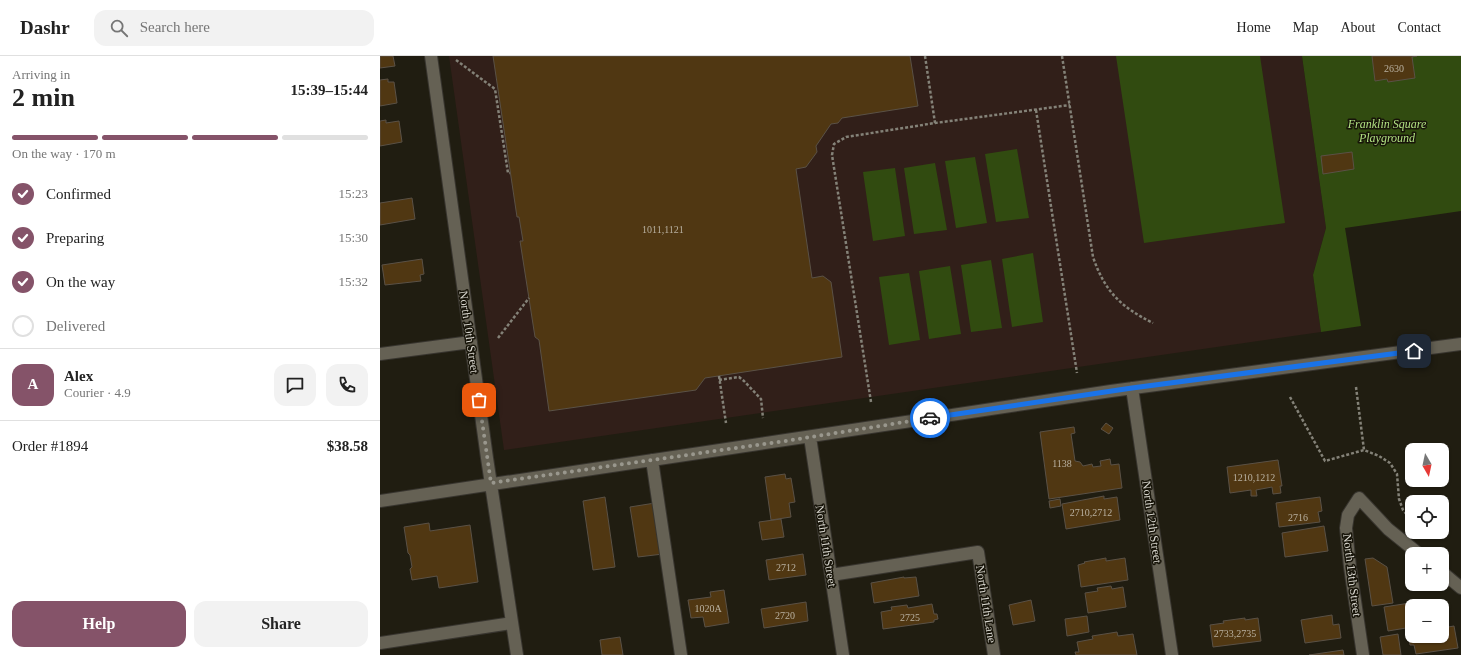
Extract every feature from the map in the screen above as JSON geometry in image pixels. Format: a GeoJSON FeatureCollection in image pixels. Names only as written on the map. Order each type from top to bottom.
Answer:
{"type":"FeatureCollection","features":[{"type":"Feature","properties":{"kind":"street","name":"North 10th Street"},"geometry":{"type":"LineString","coordinates":[[430,56],[517,655]]}},
{"type":"Feature","properties":{"kind":"street"},"geometry":{"type":"LineString","coordinates":[[380,354],[471,342]]}},
{"type":"Feature","properties":{"kind":"street"},"geometry":{"type":"LineString","coordinates":[[380,501],[491,483],[810,437],[1132,388],[1461,344]]}},
{"type":"Feature","properties":{"kind":"street","name":"North 12th Street"},"geometry":{"type":"LineString","coordinates":[[1132,388],[1172,655]]}},
{"type":"Feature","properties":{"kind":"street","name":"North 11th Street"},"geometry":{"type":"LineString","coordinates":[[810,437],[843,655]]}},
{"type":"Feature","properties":{"kind":"street"},"geometry":{"type":"LineString","coordinates":[[652,460],[681,655]]}},
{"type":"Feature","properties":{"kind":"street","name":"North 13th Street"},"geometry":{"type":"LineString","coordinates":[[1362,655],[1346,528],[1348,514],[1359,498],[1388,529],[1410,547]]}},
{"type":"Feature","properties":{"kind":"street","name":"North 11th Lane"},"geometry":{"type":"LineString","coordinates":[[831,575],[978,552],[994,655]]}},
{"type":"Feature","properties":{"kind":"street"},"geometry":{"type":"LineString","coordinates":[[1449,578],[1461,588]]}},
{"type":"Feature","properties":{"kind":"street"},"geometry":{"type":"LineString","coordinates":[[380,643],[512,623]]}},
{"type":"Feature","properties":{"kind":"path"},"geometry":{"type":"LineString","coordinates":[[925,56],[935,123]]}},
{"type":"Feature","properties":{"kind":"path"},"geometry":{"type":"LineString","coordinates":[[1062,56],[1093,257],[1099,274],[1115,298],[1134,314],[1153,323]]}},
{"type":"Feature","properties":{"kind":"path"},"geometry":{"type":"LineString","coordinates":[[456,60],[496,89],[508,173],[510,173]]}},
{"type":"Feature","properties":{"kind":"path"},"geometry":{"type":"LineString","coordinates":[[871,402],[832,155],[834,144],[846,137],[935,123],[1070,105]]}},
{"type":"Feature","properties":{"kind":"path"},"geometry":{"type":"LineString","coordinates":[[1036,110],[1077,373]]}},
{"type":"Feature","properties":{"kind":"path"},"geometry":{"type":"LineString","coordinates":[[498,338],[529,298]]}},
{"type":"Feature","properties":{"kind":"path"},"geometry":{"type":"LineString","coordinates":[[719,376],[726,423]]}},
{"type":"Feature","properties":{"kind":"path"},"geometry":{"type":"LineString","coordinates":[[719,380],[739,377],[744,381],[761,399],[764,418]]}},
{"type":"Feature","properties":{"kind":"path"},"geometry":{"type":"LineString","coordinates":[[1356,387],[1364,450]]}},
{"type":"Feature","properties":{"kind":"path"},"geometry":{"type":"LineString","coordinates":[[1290,397],[1325,461],[1364,450],[1379,456],[1390,463],[1397,474],[1399,499],[1405,512]]}},
{"type":"Feature","properties":{"kind":"shaded area"},"geometry":{"type":"Polygon","coordinates":[[[449,56],[1302,56],[1326,228],[1313,275],[1321,332],[504,450],[449,56]]]}},
{"type":"Feature","properties":{"kind":"green space"},"geometry":{"type":"Polygon","coordinates":[[[1116,56],[1260,56],[1285,223],[1144,243],[1116,56]]]}},
{"type":"Feature","properties":{"kind":"green space","name":"Franklin Square Playground"},"geometry":{"type":"Polygon","coordinates":[[[1302,56],[1461,56],[1461,211],[1345,228],[1361,326],[1321,332],[1313,275],[1326,228],[1302,56]]]}},
{"type":"Feature","properties":{"kind":"green space"},"geometry":{"type":"Polygon","coordinates":[[[1017,149],[1029,218],[996,222],[985,154],[1017,149]]]}},
{"type":"Feature","properties":{"kind":"green space"},"geometry":{"type":"Polygon","coordinates":[[[975,157],[987,223],[956,228],[945,161],[975,157]]]}},
{"type":"Feature","properties":{"kind":"green space"},"geometry":{"type":"Polygon","coordinates":[[[935,163],[947,230],[914,234],[904,168],[935,163]]]}},
{"type":"Feature","properties":{"kind":"green space"},"geometry":{"type":"Polygon","coordinates":[[[895,168],[905,236],[873,241],[863,172],[895,168]]]}},
{"type":"Feature","properties":{"kind":"green space"},"geometry":{"type":"Polygon","coordinates":[[[1033,253],[1043,322],[1012,327],[1002,259],[1033,253]]]}},
{"type":"Feature","properties":{"kind":"green space"},"geometry":{"type":"Polygon","coordinates":[[[991,260],[1002,328],[971,332],[961,265],[991,260]]]}},
{"type":"Feature","properties":{"kind":"green space"},"geometry":{"type":"Polygon","coordinates":[[[950,266],[961,334],[929,339],[919,271],[950,266]]]}},
{"type":"Feature","properties":{"kind":"green space"},"geometry":{"type":"Polygon","coordinates":[[[909,273],[920,340],[889,345],[879,277],[909,273]]]}},
{"type":"Feature","properties":{"kind":"building"},"geometry":{"type":"Polygon","coordinates":[[[380,56],[393,56],[395,66],[380,68],[380,56]]]}},
{"type":"Feature","properties":{"kind":"building"},"geometry":{"type":"Polygon","coordinates":[[[493,56],[910,56],[918,106],[842,118],[838,123],[831,124],[816,146],[817,152],[806,167],[796,169],[812,278],[823,276],[831,282],[842,357],[705,378],[696,390],[549,411],[539,340],[535,337],[520,241],[523,241],[519,217],[517,217],[493,56]]]}},
{"type":"Feature","properties":{"kind":"building"},"geometry":{"type":"Polygon","coordinates":[[[1372,56],[1417,56],[1412,57],[1415,78],[1388,82],[1387,79],[1375,81],[1372,56]]]}},
{"type":"Feature","properties":{"kind":"building"},"geometry":{"type":"Polygon","coordinates":[[[388,79],[388,82],[394,82],[397,103],[380,106],[380,80],[388,79]]]}},
{"type":"Feature","properties":{"kind":"building"},"geometry":{"type":"Polygon","coordinates":[[[386,120],[386,123],[399,121],[402,142],[380,146],[380,121],[386,120]]]}},
{"type":"Feature","properties":{"kind":"building"},"geometry":{"type":"Polygon","coordinates":[[[1352,152],[1354,169],[1323,174],[1321,156],[1352,152]]]}},
{"type":"Feature","properties":{"kind":"building"},"geometry":{"type":"Polygon","coordinates":[[[412,198],[415,219],[380,225],[380,203],[412,198]]]}},
{"type":"Feature","properties":{"kind":"building"},"geometry":{"type":"Polygon","coordinates":[[[422,259],[424,274],[420,275],[421,281],[385,285],[382,265],[422,259]]]}},
{"type":"Feature","properties":{"kind":"building"},"geometry":{"type":"Polygon","coordinates":[[[1106,423],[1113,428],[1109,434],[1101,429],[1106,423]]]}},
{"type":"Feature","properties":{"kind":"building"},"geometry":{"type":"Polygon","coordinates":[[[1074,427],[1075,433],[1071,434],[1075,461],[1080,462],[1083,466],[1092,464],[1093,467],[1101,466],[1100,461],[1110,459],[1111,465],[1119,464],[1122,488],[1049,499],[1040,432],[1074,427]]]}},
{"type":"Feature","properties":{"kind":"building"},"geometry":{"type":"Polygon","coordinates":[[[1278,460],[1282,486],[1280,486],[1281,493],[1273,494],[1272,487],[1256,490],[1257,496],[1251,496],[1251,490],[1230,493],[1227,467],[1278,460]]]}},
{"type":"Feature","properties":{"kind":"building"},"geometry":{"type":"Polygon","coordinates":[[[785,474],[786,479],[791,478],[795,502],[789,503],[791,517],[771,520],[765,477],[785,474]]]}},
{"type":"Feature","properties":{"kind":"building"},"geometry":{"type":"Polygon","coordinates":[[[1104,496],[1104,499],[1117,497],[1120,520],[1066,529],[1062,504],[1104,496]]]}},
{"type":"Feature","properties":{"kind":"building"},"geometry":{"type":"Polygon","coordinates":[[[605,497],[615,567],[593,570],[583,501],[605,497]]]}},
{"type":"Feature","properties":{"kind":"building"},"geometry":{"type":"Polygon","coordinates":[[[1320,497],[1322,511],[1318,512],[1320,522],[1279,527],[1276,503],[1320,497]]]}},
{"type":"Feature","properties":{"kind":"building"},"geometry":{"type":"Polygon","coordinates":[[[1060,499],[1061,506],[1050,508],[1049,501],[1060,499]]]}},
{"type":"Feature","properties":{"kind":"building"},"geometry":{"type":"Polygon","coordinates":[[[655,503],[663,554],[638,557],[630,507],[655,503]]]}},
{"type":"Feature","properties":{"kind":"building"},"geometry":{"type":"Polygon","coordinates":[[[781,519],[784,537],[762,540],[759,522],[781,519]]]}},
{"type":"Feature","properties":{"kind":"building"},"geometry":{"type":"Polygon","coordinates":[[[429,523],[430,531],[470,525],[478,582],[439,588],[437,576],[412,580],[410,569],[412,567],[404,527],[429,523]]]}},
{"type":"Feature","properties":{"kind":"building"},"geometry":{"type":"Polygon","coordinates":[[[1324,526],[1328,551],[1285,557],[1282,533],[1324,526]]]}},
{"type":"Feature","properties":{"kind":"building"},"geometry":{"type":"Polygon","coordinates":[[[803,554],[806,575],[769,580],[766,560],[803,554]]]}},
{"type":"Feature","properties":{"kind":"building"},"geometry":{"type":"Polygon","coordinates":[[[1106,558],[1106,561],[1125,558],[1128,580],[1081,587],[1078,565],[1085,563],[1084,562],[1106,558]]]}},
{"type":"Feature","properties":{"kind":"building"},"geometry":{"type":"Polygon","coordinates":[[[1373,558],[1387,567],[1393,603],[1372,606],[1365,559],[1373,558]]]}},
{"type":"Feature","properties":{"kind":"building"},"geometry":{"type":"Polygon","coordinates":[[[904,577],[916,577],[919,596],[874,603],[871,583],[904,577]]]}},
{"type":"Feature","properties":{"kind":"building"},"geometry":{"type":"Polygon","coordinates":[[[1111,586],[1112,589],[1123,587],[1126,607],[1088,613],[1085,593],[1098,591],[1097,588],[1111,586]]]}},
{"type":"Feature","properties":{"kind":"building"},"geometry":{"type":"Polygon","coordinates":[[[724,590],[729,623],[705,627],[703,617],[691,618],[688,600],[711,597],[710,592],[724,590]]]}},
{"type":"Feature","properties":{"kind":"building"},"geometry":{"type":"Polygon","coordinates":[[[1031,600],[1035,621],[1013,625],[1009,605],[1031,600]]]}},
{"type":"Feature","properties":{"kind":"building"},"geometry":{"type":"Polygon","coordinates":[[[806,602],[808,621],[764,628],[761,609],[806,602]]]}},
{"type":"Feature","properties":{"kind":"building"},"geometry":{"type":"Polygon","coordinates":[[[932,604],[934,614],[937,614],[938,619],[934,620],[934,622],[883,629],[881,612],[892,610],[891,607],[907,605],[908,608],[932,604]]]}},
{"type":"Feature","properties":{"kind":"building"},"geometry":{"type":"Polygon","coordinates":[[[1405,604],[1405,628],[1388,631],[1384,607],[1405,604]]]}},
{"type":"Feature","properties":{"kind":"building"},"geometry":{"type":"Polygon","coordinates":[[[1332,615],[1333,625],[1339,624],[1341,638],[1305,643],[1301,620],[1332,615]]]}},
{"type":"Feature","properties":{"kind":"building"},"geometry":{"type":"Polygon","coordinates":[[[1087,616],[1089,632],[1067,636],[1065,619],[1087,616]]]}},
{"type":"Feature","properties":{"kind":"building"},"geometry":{"type":"Polygon","coordinates":[[[1245,618],[1245,620],[1258,618],[1261,641],[1213,647],[1210,625],[1224,623],[1223,621],[1245,618]]]}},
{"type":"Feature","properties":{"kind":"building"},"geometry":{"type":"Polygon","coordinates":[[[1454,626],[1458,648],[1416,654],[1414,645],[1410,645],[1410,643],[1449,643],[1449,627],[1454,626]]]}},
{"type":"Feature","properties":{"kind":"building"},"geometry":{"type":"Polygon","coordinates":[[[1117,632],[1118,636],[1133,634],[1137,655],[1076,655],[1075,652],[1079,652],[1077,642],[1093,639],[1092,636],[1117,632]]]}},
{"type":"Feature","properties":{"kind":"building"},"geometry":{"type":"Polygon","coordinates":[[[1398,634],[1401,655],[1383,655],[1380,637],[1398,634]]]}},
{"type":"Feature","properties":{"kind":"building"},"geometry":{"type":"Polygon","coordinates":[[[620,637],[623,655],[602,655],[600,640],[620,637]]]}},
{"type":"Feature","properties":{"kind":"building"},"geometry":{"type":"Polygon","coordinates":[[[1343,650],[1344,655],[1309,655],[1343,650]]]}},
{"type":"Feature","properties":{"kind":"way so far"},"geometry":{"type":"LineString","coordinates":[[479,400],[491,483],[792,440],[930,418]]}},
{"type":"Feature","properties":{"kind":"route"},"geometry":{"type":"LineString","coordinates":[[930,418],[1132,388],[1414,351]]}}]}
